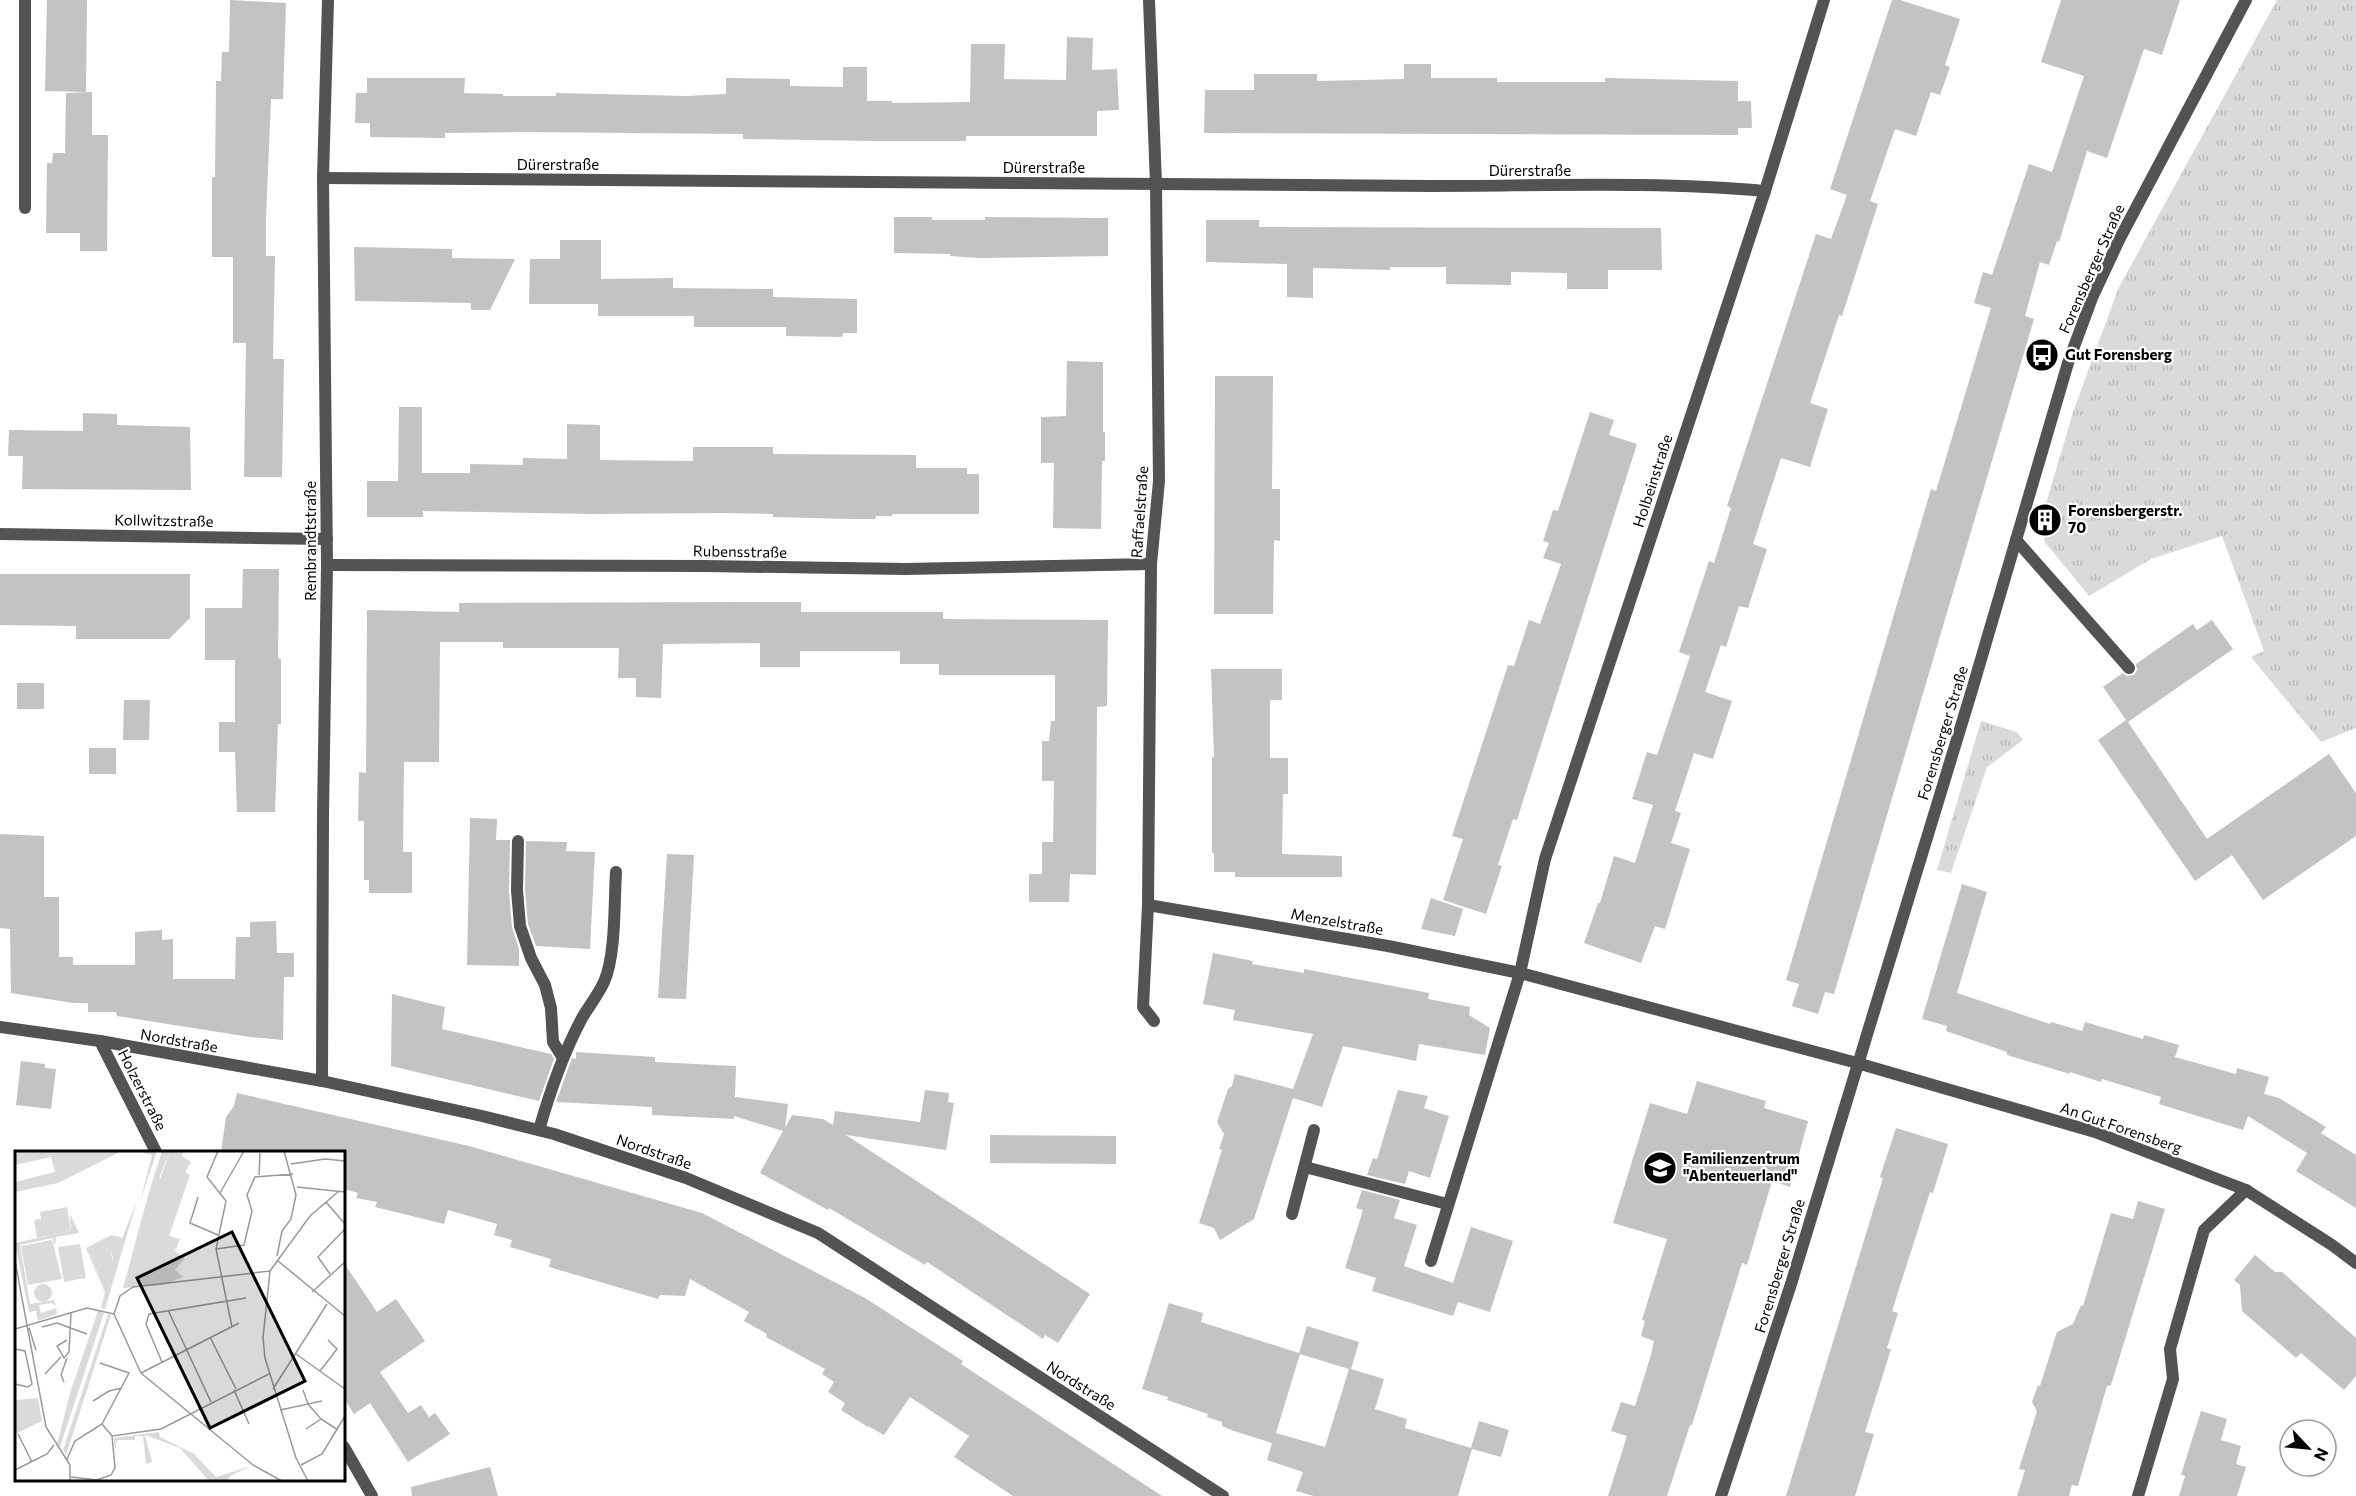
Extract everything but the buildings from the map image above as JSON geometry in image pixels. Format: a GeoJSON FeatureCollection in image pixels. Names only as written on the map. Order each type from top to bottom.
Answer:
{"type":"FeatureCollection","features":[{"type":"Feature","properties":{"kind":"street"},"geometry":{"type":"LineString","coordinates":[[25,0],[25,208]]}},
{"type":"Feature","properties":{"kind":"street","name":"Rembrandtstraße"},"geometry":{"type":"LineString","coordinates":[[322,1081],[327,565],[323,178],[328,0]]}},
{"type":"Feature","properties":{"kind":"street","name":"Raffaelstraße"},"geometry":{"type":"LineString","coordinates":[[1149,0],[1156,184],[1159,481],[1151,564],[1148,905],[1143,1007],[1154,1021]]}},
{"type":"Feature","properties":{"kind":"street","name":"Holbeinstraße"},"geometry":{"type":"LineString","coordinates":[[1520,974],[1545,859],[1765,191],[1824,0]]}},
{"type":"Feature","properties":{"kind":"street","name":"Forensberger Straße"},"geometry":{"type":"LineString","coordinates":[[1721,1496],[1791,1284],[1972,690],[2068,363],[2092,298],[2119,240],[2246,0]]}},
{"type":"Feature","properties":{"kind":"street","name":"Dürerstraße"},"geometry":{"type":"LineString","coordinates":[[323,178],[1599,185],[1717,187],[1765,191]]}},
{"type":"Feature","properties":{"kind":"street","name":"Kollwitzstraße"},"geometry":{"type":"LineString","coordinates":[[0,534],[327,539]]}},
{"type":"Feature","properties":{"kind":"street"},"geometry":{"type":"LineString","coordinates":[[2016,540],[2129,669]]}},
{"type":"Feature","properties":{"kind":"street","name":"Rubensstraße"},"geometry":{"type":"LineString","coordinates":[[327,565],[905,569],[1151,564]]}},
{"type":"Feature","properties":{"kind":"street"},"geometry":{"type":"LineString","coordinates":[[518,841],[517,890],[520,926],[531,958],[545,984],[551,1008],[553,1042],[563,1058]]}},
{"type":"Feature","properties":{"kind":"street"},"geometry":{"type":"LineString","coordinates":[[539,1130],[550,1090],[563,1058],[582,1017],[604,981],[610,957],[616,872]]}},
{"type":"Feature","properties":{"kind":"street","name":"Menzelstraße"},"geometry":{"type":"LineString","coordinates":[[1148,905],[1388,946],[1520,974],[1857,1063]]}},
{"type":"Feature","properties":{"kind":"street"},"geometry":{"type":"LineString","coordinates":[[1431,1261],[1520,974]]}},
{"type":"Feature","properties":{"kind":"street","name":"Nordstraße"},"geometry":{"type":"LineString","coordinates":[[0,1027],[100,1041],[322,1081],[539,1130],[686,1178],[818,1233],[1223,1496]]}},
{"type":"Feature","properties":{"kind":"street","name":"Holzerstraße"},"geometry":{"type":"LineString","coordinates":[[100,1041],[155,1151]]}},
{"type":"Feature","properties":{"kind":"street","name":"An Gut Forensberg"},"geometry":{"type":"LineString","coordinates":[[1857,1063],[2095,1132],[2246,1190],[2356,1263]]}},
{"type":"Feature","properties":{"kind":"street"},"geometry":{"type":"LineString","coordinates":[[1292,1214],[1314,1130]]}},
{"type":"Feature","properties":{"kind":"street"},"geometry":{"type":"LineString","coordinates":[[1305,1167],[1447,1204]]}},
{"type":"Feature","properties":{"kind":"street"},"geometry":{"type":"LineString","coordinates":[[2138,1496],[2173,1379],[2170,1349],[2204,1230],[2246,1190]]}},
{"type":"Feature","properties":{"kind":"street"},"geometry":{"type":"LineString","coordinates":[[345,1449],[372,1496]]}},
{"type":"Feature","properties":{"kind":"green space"},"geometry":{"type":"Polygon","coordinates":[[[2277,0],[2356,0],[2356,728],[2321,742],[2251,657],[2264,651],[2222,536],[2151,559],[2089,596],[2044,541],[2053,509],[2045,507],[2074,409],[2119,287],[2277,0]]]}},
{"type":"Feature","properties":{"kind":"green space"},"geometry":{"type":"Polygon","coordinates":[[[1981,721],[2017,732],[2023,740],[1987,767],[1951,873],[1937,870],[1981,721]]]}},
{"type":"Feature","properties":{"kind":"place","name":"Gut Forensberg"},"geometry":{"type":"Point","coordinates":[2042,355]}},
{"type":"Feature","properties":{"kind":"place","name":"Forensbergerstr. 70"},"geometry":{"type":"Point","coordinates":[2045,520]}},
{"type":"Feature","properties":{"kind":"place","name":"Familienzentrum \"Abenteuerland\""},"geometry":{"type":"Point","coordinates":[1660,1168]}}]}
